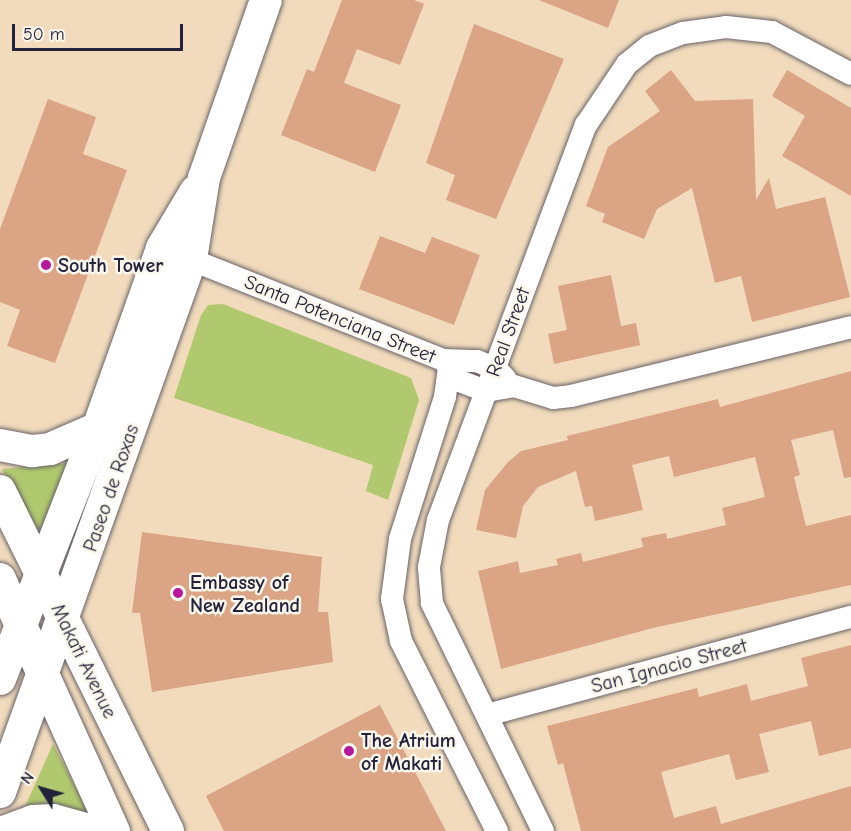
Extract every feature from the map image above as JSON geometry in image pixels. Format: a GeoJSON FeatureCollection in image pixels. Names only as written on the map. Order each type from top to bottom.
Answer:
{"type":"FeatureCollection","features":[{"type":"Feature","properties":{"kind":"main road","name":"Paseo de Roxas"},"geometry":{"type":"LineString","coordinates":[[0,792],[64,620],[191,259],[204,178],[266,0]]}},
{"type":"Feature","properties":{"kind":"main road","name":"Paseo de Roxas"},"geometry":{"type":"LineString","coordinates":[[0,679],[98,428],[162,248],[204,178]]}},
{"type":"Feature","properties":{"kind":"main road"},"geometry":{"type":"LineString","coordinates":[[0,444],[33,451],[50,449],[98,428]]}},
{"type":"Feature","properties":{"kind":"main road","name":"Makati Avenue"},"geometry":{"type":"LineString","coordinates":[[0,491],[168,831]]}},
{"type":"Feature","properties":{"kind":"main road","name":"Makati Avenue"},"geometry":{"type":"LineString","coordinates":[[0,579],[45,671],[114,831]]}},
{"type":"Feature","properties":{"kind":"main road"},"geometry":{"type":"LineString","coordinates":[[6,831],[33,821],[53,820],[93,831]]}},
{"type":"Feature","properties":{"kind":"street","name":"Real Street"},"geometry":{"type":"LineString","coordinates":[[543,831],[432,603],[429,567],[438,520],[586,125],[627,64],[649,46],[683,33],[726,27],[772,32],[851,74]]}},
{"type":"Feature","properties":{"kind":"street","name":"Santa Potenciana Street"},"geometry":{"type":"LineString","coordinates":[[162,248],[446,368],[486,391],[514,386]]}},
{"type":"Feature","properties":{"kind":"street","name":"Santa Potenciana Street"},"geometry":{"type":"LineString","coordinates":[[446,368],[464,358],[496,369],[514,386],[553,398],[571,396],[851,327]]}},
{"type":"Feature","properties":{"kind":"street"},"geometry":{"type":"LineString","coordinates":[[446,368],[400,538],[392,599],[401,641],[497,831]]}},
{"type":"Feature","properties":{"kind":"street","name":"San Ignacio Street"},"geometry":{"type":"LineString","coordinates":[[486,715],[851,617]]}},
{"type":"Feature","properties":{"kind":"green space"},"geometry":{"type":"Polygon","coordinates":[[[223,304],[411,378],[419,400],[388,500],[366,491],[373,465],[174,398],[201,315],[208,305],[223,304]]]}},
{"type":"Feature","properties":{"kind":"green space"},"geometry":{"type":"Polygon","coordinates":[[[70,463],[41,541],[2,469],[70,463]]]}},
{"type":"Feature","properties":{"kind":"green space"},"geometry":{"type":"Polygon","coordinates":[[[53,744],[95,825],[20,818],[53,744]]]}},
{"type":"Feature","properties":{"kind":"building"},"geometry":{"type":"Polygon","coordinates":[[[342,0],[414,0],[424,4],[400,65],[357,49],[344,83],[401,105],[375,172],[281,135],[307,69],[314,72],[342,0]]]}},
{"type":"Feature","properties":{"kind":"building"},"geometry":{"type":"Polygon","coordinates":[[[539,0],[619,0],[608,28],[539,0]]]}},
{"type":"Feature","properties":{"kind":"building"},"geometry":{"type":"Polygon","coordinates":[[[474,24],[564,59],[496,219],[446,200],[455,175],[426,163],[474,24]]]}},
{"type":"Feature","properties":{"kind":"building"},"geometry":{"type":"Polygon","coordinates":[[[671,70],[695,101],[753,99],[756,200],[769,178],[776,209],[825,197],[850,297],[752,322],[741,276],[715,283],[692,188],[657,209],[644,239],[602,222],[605,214],[586,206],[608,147],[660,111],[645,91],[671,70]]]}},
{"type":"Feature","properties":{"kind":"building"},"geometry":{"type":"Polygon","coordinates":[[[787,70],[851,108],[851,196],[782,156],[805,116],[772,96],[787,70]]]}},
{"type":"Feature","properties":{"kind":"building","name":"South Tower"},"geometry":{"type":"Polygon","coordinates":[[[48,99],[96,117],[83,154],[127,170],[55,363],[7,346],[20,310],[0,302],[0,229],[48,99]]]}},
{"type":"Feature","properties":{"kind":"building"},"geometry":{"type":"Polygon","coordinates":[[[380,236],[425,253],[432,237],[480,255],[454,325],[359,289],[380,236]]]}},
{"type":"Feature","properties":{"kind":"building"},"geometry":{"type":"Polygon","coordinates":[[[611,275],[621,326],[636,323],[640,345],[554,364],[548,334],[567,330],[558,286],[611,275]]]}},
{"type":"Feature","properties":{"kind":"building"},"geometry":{"type":"Polygon","coordinates":[[[851,371],[851,477],[844,478],[833,430],[791,440],[800,475],[794,477],[806,526],[851,515],[851,585],[653,628],[501,669],[478,571],[518,561],[520,573],[558,565],[556,559],[581,553],[583,562],[643,547],[641,538],[666,533],[667,539],[726,525],[722,508],[765,497],[755,457],[674,477],[669,456],[632,465],[643,510],[595,521],[592,506],[585,507],[576,471],[538,487],[523,506],[516,538],[476,530],[485,490],[508,462],[521,451],[568,440],[567,436],[718,399],[720,407],[851,371]]]}},
{"type":"Feature","properties":{"kind":"building"},"geometry":{"type":"Polygon","coordinates":[[[142,532],[322,557],[318,612],[328,612],[333,662],[152,692],[140,613],[132,613],[142,532]]]}},
{"type":"Feature","properties":{"kind":"building"},"geometry":{"type":"Polygon","coordinates":[[[851,645],[851,748],[819,756],[811,721],[759,734],[769,772],[736,780],[729,754],[661,772],[674,818],[716,806],[721,824],[851,786],[851,831],[581,831],[563,763],[558,765],[547,726],[697,688],[699,697],[747,684],[751,701],[808,686],[801,658],[851,645]]]}},
{"type":"Feature","properties":{"kind":"building","name":"The Atrium of Makati"},"geometry":{"type":"Polygon","coordinates":[[[380,705],[446,831],[224,831],[206,796],[380,705]]]}},
{"type":"Feature","properties":{"kind":"place","name":"South Tower"},"geometry":{"type":"Point","coordinates":[46,265]}},
{"type":"Feature","properties":{"kind":"place","name":"Embassy of New Zealand"},"geometry":{"type":"Point","coordinates":[178,593]}},
{"type":"Feature","properties":{"kind":"place","name":"The Atrium of Makati"},"geometry":{"type":"Point","coordinates":[349,751]}}]}
